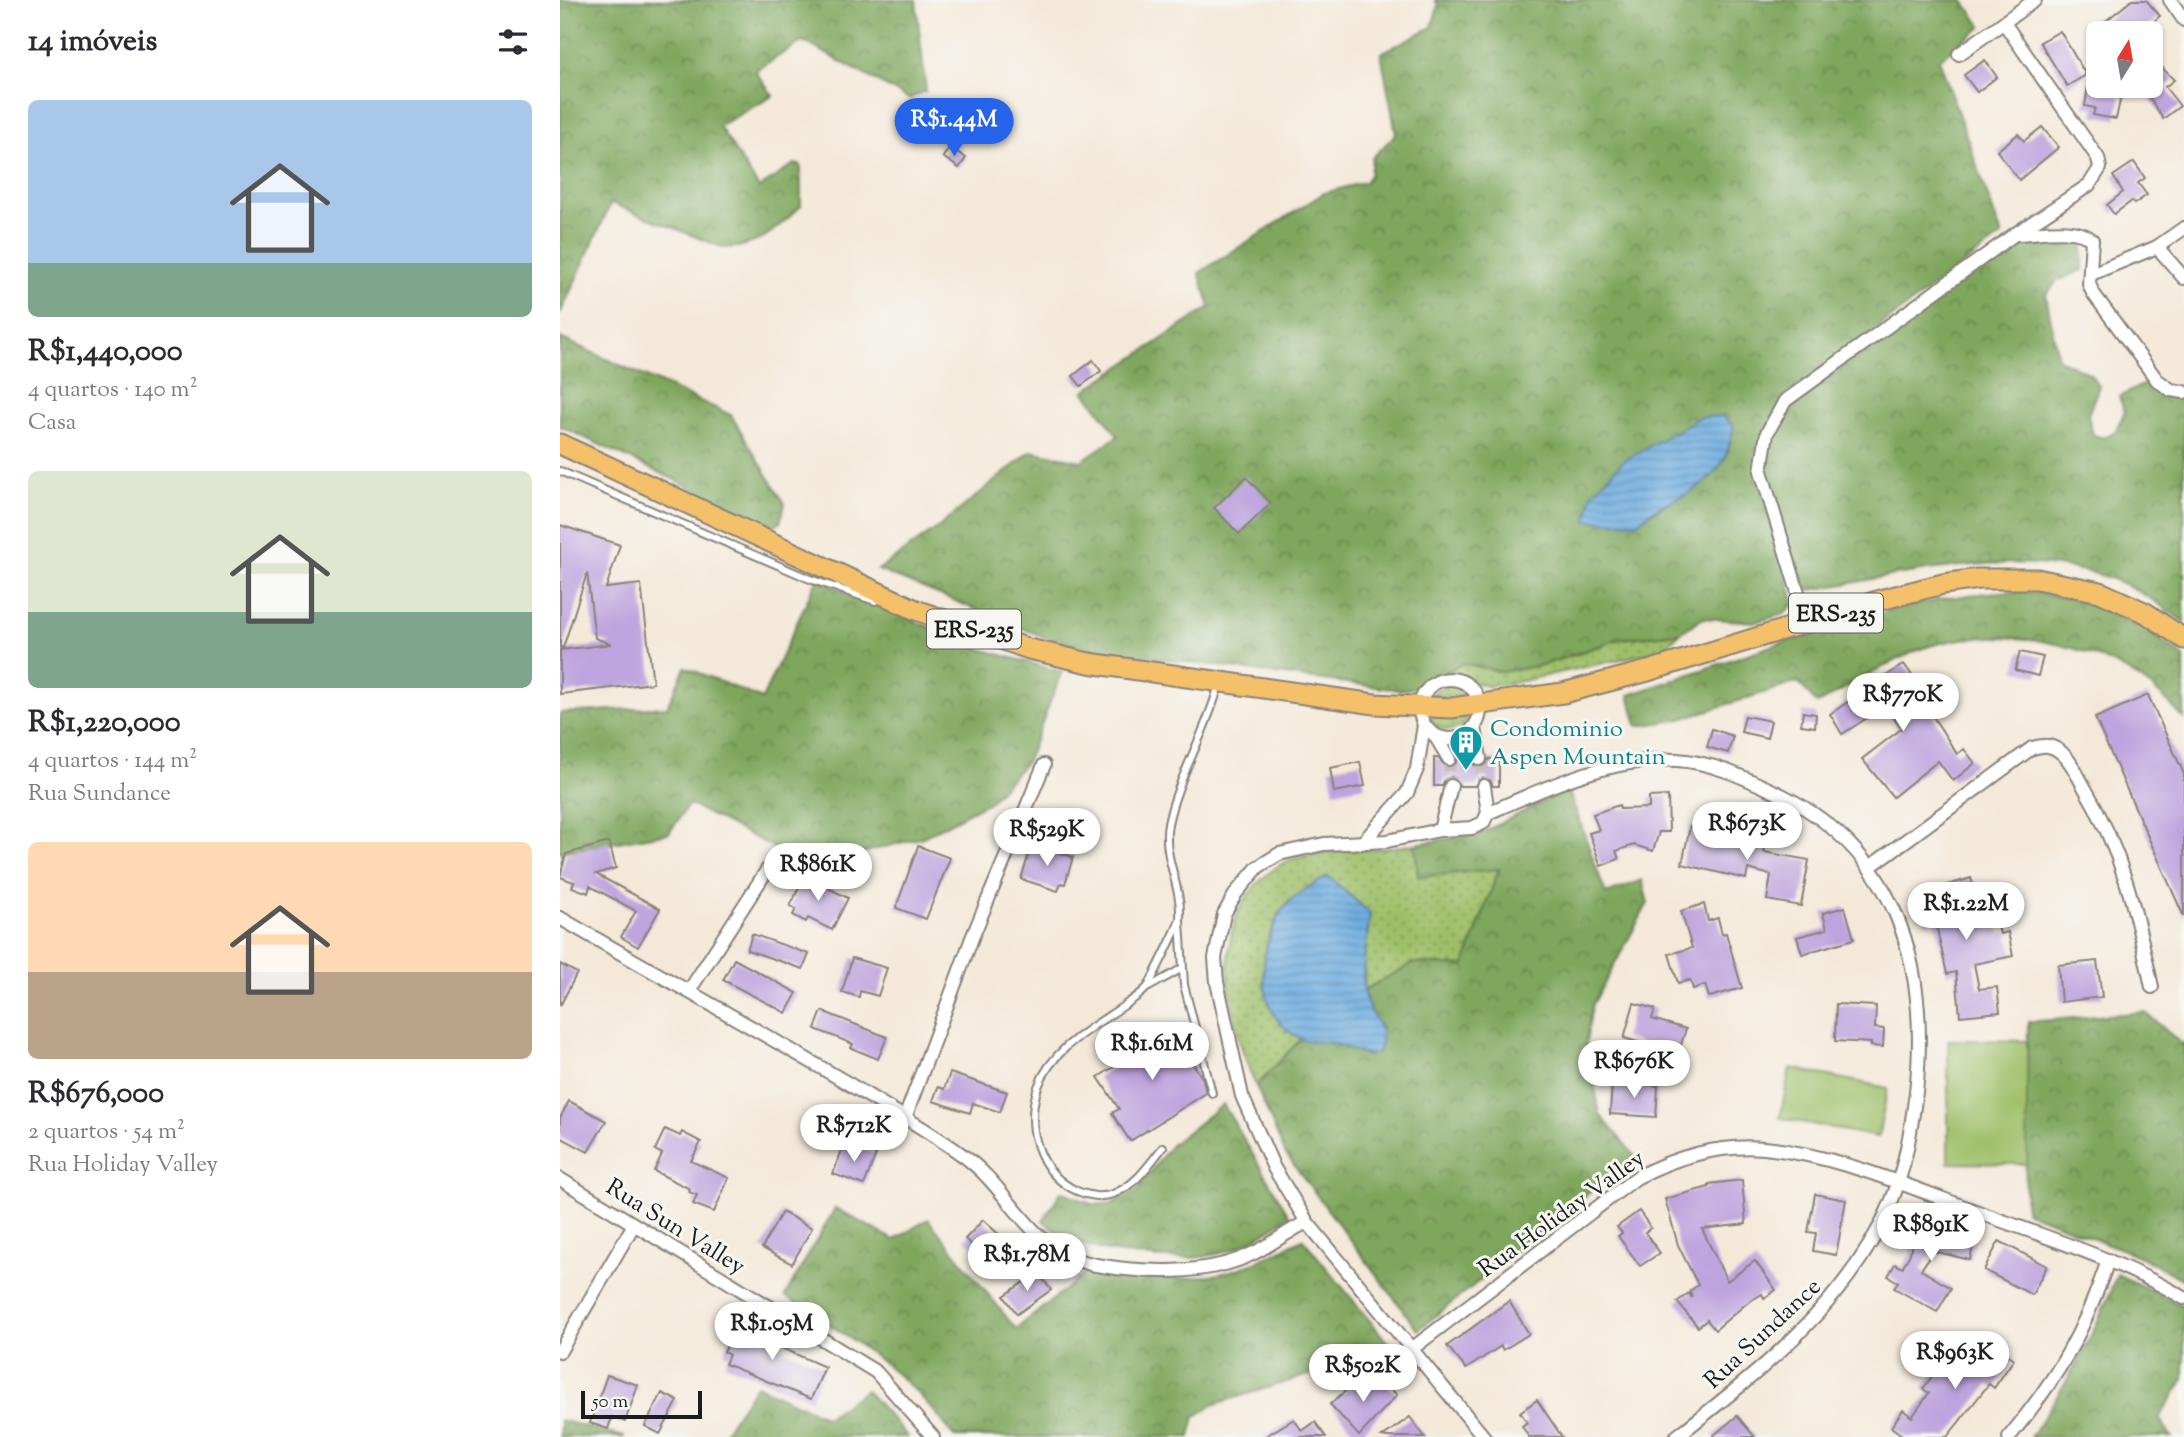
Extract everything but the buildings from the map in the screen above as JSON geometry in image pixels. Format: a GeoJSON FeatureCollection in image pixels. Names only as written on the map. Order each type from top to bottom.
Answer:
{"type":"FeatureCollection","features":[{"type":"Feature","properties":{"kind":"main road","name":"ERS-235"},"geometry":{"type":"LineString","coordinates":[[560,444],[916,610],[1053,656],[1219,682],[1426,722],[1481,705],[1563,693],[1648,671],[1943,584],[2006,578],[2069,584],[2100,592],[2146,613],[2184,639]]}},
{"type":"Feature","properties":{"kind":"street"},"geometry":{"type":"LineString","coordinates":[[1959,54],[2035,0]]}},
{"type":"Feature","properties":{"kind":"street"},"geometry":{"type":"LineString","coordinates":[[2170,0],[2184,20]]}},
{"type":"Feature","properties":{"kind":"street"},"geometry":{"type":"LineString","coordinates":[[1807,622],[1760,471],[1767,433],[1785,401],[2015,234],[2089,185],[2100,167],[2098,158],[2004,23]]}},
{"type":"Feature","properties":{"kind":"street"},"geometry":{"type":"LineString","coordinates":[[2091,274],[2157,247],[2184,228]]}},
{"type":"Feature","properties":{"kind":"street"},"geometry":{"type":"LineString","coordinates":[[2015,234],[2086,234],[2092,240],[2089,284],[2093,293],[2157,380],[2171,390],[2184,392]]}},
{"type":"Feature","properties":{"kind":"street"},"geometry":{"type":"LineString","coordinates":[[2157,247],[2184,278]]}},
{"type":"Feature","properties":{"kind":"street"},"geometry":{"type":"LineString","coordinates":[[1449,758],[1426,722],[1420,697],[1426,688],[1447,679],[1468,687],[1481,705],[1475,727],[1480,759]]}},
{"type":"Feature","properties":{"kind":"street"},"geometry":{"type":"LineString","coordinates":[[1426,722],[1447,738],[1461,737],[1475,727]]}},
{"type":"Feature","properties":{"kind":"street"},"geometry":{"type":"LineString","coordinates":[[1362,843],[1407,793],[1417,769],[1426,722]]}},
{"type":"Feature","properties":{"kind":"street"},"geometry":{"type":"LineString","coordinates":[[1871,866],[2032,748],[2047,746],[2061,752],[2106,824],[2134,899],[2152,987]]}},
{"type":"Feature","properties":{"kind":"street","name":"Rua Sundance"},"geometry":{"type":"LineString","coordinates":[[1484,1437],[1307,1222],[1274,1168],[1242,1096],[1217,982],[1218,938],[1224,914],[1258,867],[1297,848],[1413,838],[1440,830],[1472,828],[1483,823],[1488,813],[1580,776],[1628,764],[1678,760],[1741,776],[1798,802],[1826,820],[1871,866],[1899,917],[1914,972],[1919,1008],[1915,1101],[1899,1184],[1874,1238],[1829,1302],[1774,1355],[1676,1437]]}},
{"type":"Feature","properties":{"kind":"street"},"geometry":{"type":"LineString","coordinates":[[905,1118],[972,938],[1044,765]]}},
{"type":"Feature","properties":{"kind":"street"},"geometry":{"type":"LineString","coordinates":[[1440,830],[1451,786]]}},
{"type":"Feature","properties":{"kind":"street"},"geometry":{"type":"LineString","coordinates":[[1484,786],[1488,813]]}},
{"type":"Feature","properties":{"kind":"street"},"geometry":{"type":"LineString","coordinates":[[689,991],[767,870]]}},
{"type":"Feature","properties":{"kind":"street"},"geometry":{"type":"LineString","coordinates":[[560,918],[905,1118],[984,1170],[1040,1240],[1062,1254],[1095,1265],[1176,1269],[1228,1263],[1250,1255],[1307,1222]]}},
{"type":"Feature","properties":{"kind":"street","name":"Rua Holiday Valley"},"geometry":{"type":"LineString","coordinates":[[1413,1348],[1636,1178],[1667,1163],[1712,1151],[1762,1148],[1821,1159],[1899,1184],[2108,1260],[2184,1298]]}},
{"type":"Feature","properties":{"kind":"street","name":"Rua Sun Valley"},"geometry":{"type":"LineString","coordinates":[[560,1179],[876,1372],[933,1437]]}},
{"type":"Feature","properties":{"kind":"street"},"geometry":{"type":"LineString","coordinates":[[560,1351],[633,1226]]}},
{"type":"Feature","properties":{"kind":"street"},"geometry":{"type":"LineString","coordinates":[[2009,1437],[2059,1373],[2091,1311],[2108,1260]]}},
{"type":"Feature","properties":{"kind":"lane"},"geometry":{"type":"LineString","coordinates":[[560,474],[569,475],[810,579],[888,605],[916,610]]}},
{"type":"Feature","properties":{"kind":"lane"},"geometry":{"type":"LineString","coordinates":[[1212,1093],[1181,968],[1180,921],[1166,841],[1169,820],[1206,730],[1219,682]]}},
{"type":"Feature","properties":{"kind":"lane"},"geometry":{"type":"LineString","coordinates":[[1147,988],[1180,921]]}},
{"type":"Feature","properties":{"kind":"lane"},"geometry":{"type":"LineString","coordinates":[[1163,1147],[1132,1184],[1111,1195],[1093,1196],[1062,1183],[1051,1172],[1035,1141],[1032,1126],[1038,1087],[1046,1070],[1060,1053],[1147,988],[1181,968]]}},
{"type":"Feature","properties":{"kind":"green space"},"geometry":{"type":"Polygon","coordinates":[[[560,0],[916,0],[926,91],[909,99],[803,41],[755,71],[773,96],[719,126],[759,188],[794,164],[801,165],[801,206],[757,241],[724,248],[611,203],[560,314],[560,0]]]}},
{"type":"Feature","properties":{"kind":"green space"},"geometry":{"type":"Polygon","coordinates":[[[1435,0],[1963,0],[1982,27],[1939,59],[2002,236],[1783,398],[1756,471],[1795,604],[1782,615],[1754,622],[1703,618],[1680,633],[1619,639],[1546,664],[1502,672],[1463,663],[1418,687],[1400,690],[1095,650],[1044,637],[878,570],[940,526],[1031,451],[1081,461],[1118,436],[1084,391],[1210,307],[1199,273],[1324,193],[1365,182],[1370,175],[1372,158],[1396,134],[1381,53],[1432,27],[1438,5],[1435,0]],[[1726,456],[1636,523],[1685,494],[1717,468],[1726,456]]]}},
{"type":"Feature","properties":{"kind":"green space"},"geometry":{"type":"Polygon","coordinates":[[[2070,240],[2083,247],[2083,270],[2057,281],[2046,295],[2058,359],[2089,373],[2099,386],[2088,415],[2093,435],[2105,438],[2116,430],[2125,412],[2119,397],[2152,380],[2161,391],[2184,398],[2184,622],[2145,595],[2120,582],[2082,570],[2043,564],[1962,566],[1803,591],[1777,515],[1766,471],[1766,453],[1772,436],[1789,406],[2017,242],[2070,240]]]}},
{"type":"Feature","properties":{"kind":"green space"},"geometry":{"type":"Polygon","coordinates":[[[560,338],[731,415],[785,504],[780,523],[773,526],[560,426],[560,338]]]}},
{"type":"Feature","properties":{"kind":"green space"},"geometry":{"type":"Polygon","coordinates":[[[817,579],[981,649],[1062,672],[1027,761],[989,802],[923,837],[850,856],[790,856],[689,804],[669,833],[560,852],[560,713],[667,707],[685,667],[762,699],[817,579]]]}},
{"type":"Feature","properties":{"kind":"green space"},"geometry":{"type":"Polygon","coordinates":[[[2021,591],[2087,604],[2127,620],[2184,657],[2184,719],[2150,686],[2126,670],[2099,658],[2040,641],[1978,637],[1948,641],[1921,649],[1817,704],[1798,682],[1678,720],[1637,726],[1629,695],[1772,645],[1873,615],[1973,594],[2021,591]]]}},
{"type":"Feature","properties":{"kind":"green space"},"geometry":{"type":"Polygon","coordinates":[[[1680,633],[1662,650],[1508,684],[1487,686],[1448,674],[1433,678],[1463,663],[1502,672],[1546,664],[1619,639],[1680,633]]]}},
{"type":"Feature","properties":{"kind":"green space"},"geometry":{"type":"Polygon","coordinates":[[[1445,685],[1460,687],[1469,696],[1428,696],[1445,685]]]}},
{"type":"Feature","properties":{"kind":"green space"},"geometry":{"type":"Polygon","coordinates":[[[1471,716],[1461,726],[1450,730],[1438,727],[1428,717],[1471,716]]]}},
{"type":"Feature","properties":{"kind":"green space"},"geometry":{"type":"Polygon","coordinates":[[[1568,789],[1606,894],[1642,880],[1648,903],[1592,1006],[1586,1042],[1600,1115],[1635,1156],[1418,1330],[1285,1153],[1256,1086],[1301,1039],[1334,1044],[1369,1056],[1382,1028],[1370,1014],[1364,990],[1414,963],[1464,966],[1499,869],[1418,877],[1415,844],[1481,833],[1568,789]]]}},
{"type":"Feature","properties":{"kind":"green space"},"geometry":{"type":"Polygon","coordinates":[[[1415,844],[1418,877],[1499,868],[1464,966],[1414,963],[1364,990],[1365,967],[1289,901],[1275,921],[1266,946],[1280,1021],[1301,1039],[1256,1086],[1239,1037],[1229,982],[1233,928],[1243,904],[1262,879],[1288,861],[1308,855],[1415,844]]]}},
{"type":"Feature","properties":{"kind":"green space"},"geometry":{"type":"Polygon","coordinates":[[[2145,1012],[2184,1043],[2184,1280],[2141,1257],[2025,1211],[2028,1022],[2145,1012]]]}},
{"type":"Feature","properties":{"kind":"green space"},"geometry":{"type":"Polygon","coordinates":[[[1948,1040],[2027,1041],[2027,1164],[1948,1163],[1948,1040]]]}},
{"type":"Feature","properties":{"kind":"green space"},"geometry":{"type":"Polygon","coordinates":[[[1790,1068],[1888,1088],[1878,1137],[1780,1118],[1790,1068]]]}},
{"type":"Feature","properties":{"kind":"green space"},"geometry":{"type":"Polygon","coordinates":[[[1223,1104],[1290,1217],[1223,1253],[1178,1258],[1137,1256],[1097,1249],[1065,1237],[1043,1221],[1061,1191],[1094,1205],[1113,1203],[1136,1191],[1171,1145],[1223,1104]]]}},
{"type":"Feature","properties":{"kind":"green space"},"geometry":{"type":"Polygon","coordinates":[[[835,1208],[894,1240],[928,1219],[1016,1329],[1087,1272],[1161,1278],[1216,1275],[1251,1264],[1303,1239],[1393,1349],[1212,1405],[1195,1417],[1190,1437],[954,1437],[898,1375],[855,1342],[785,1296],[835,1208]]]}},
{"type":"Feature","properties":{"kind":"green space"},"geometry":{"type":"Polygon","coordinates":[[[2117,1274],[2184,1306],[2184,1379],[2159,1418],[2172,1437],[2030,1437],[2079,1358],[2100,1317],[2117,1274]]]}},
{"type":"Feature","properties":{"kind":"green space"},"geometry":{"type":"Polygon","coordinates":[[[756,1385],[826,1417],[866,1390],[908,1437],[721,1437],[756,1385]]]}},
{"type":"Feature","properties":{"kind":"green space"},"geometry":{"type":"Polygon","coordinates":[[[560,1420],[625,1437],[560,1437],[560,1420]]]}},
{"type":"Feature","properties":{"kind":"water"},"geometry":{"type":"Polygon","coordinates":[[[1723,416],[1734,427],[1726,456],[1707,481],[1684,496],[1661,505],[1636,523],[1587,521],[1592,494],[1623,461],[1701,417],[1723,416]]]}},
{"type":"Feature","properties":{"kind":"water"},"geometry":{"type":"Polygon","coordinates":[[[1328,876],[1370,913],[1363,982],[1366,1001],[1380,1029],[1381,1043],[1378,1053],[1366,1054],[1333,1043],[1301,1039],[1285,1028],[1273,1013],[1266,995],[1265,956],[1278,918],[1292,899],[1328,876]]]}},
{"type":"Feature","properties":{"kind":"tunnel"},"geometry":{"type":"LineString","coordinates":[[1449,759],[1451,786]]}},
{"type":"Feature","properties":{"kind":"tunnel"},"geometry":{"type":"LineString","coordinates":[[1480,759],[1484,786]]}},
{"type":"Feature","properties":{"kind":"place","name":"Condominio Aspen Mountain"},"geometry":{"type":"Point","coordinates":[1466,772]}}]}
